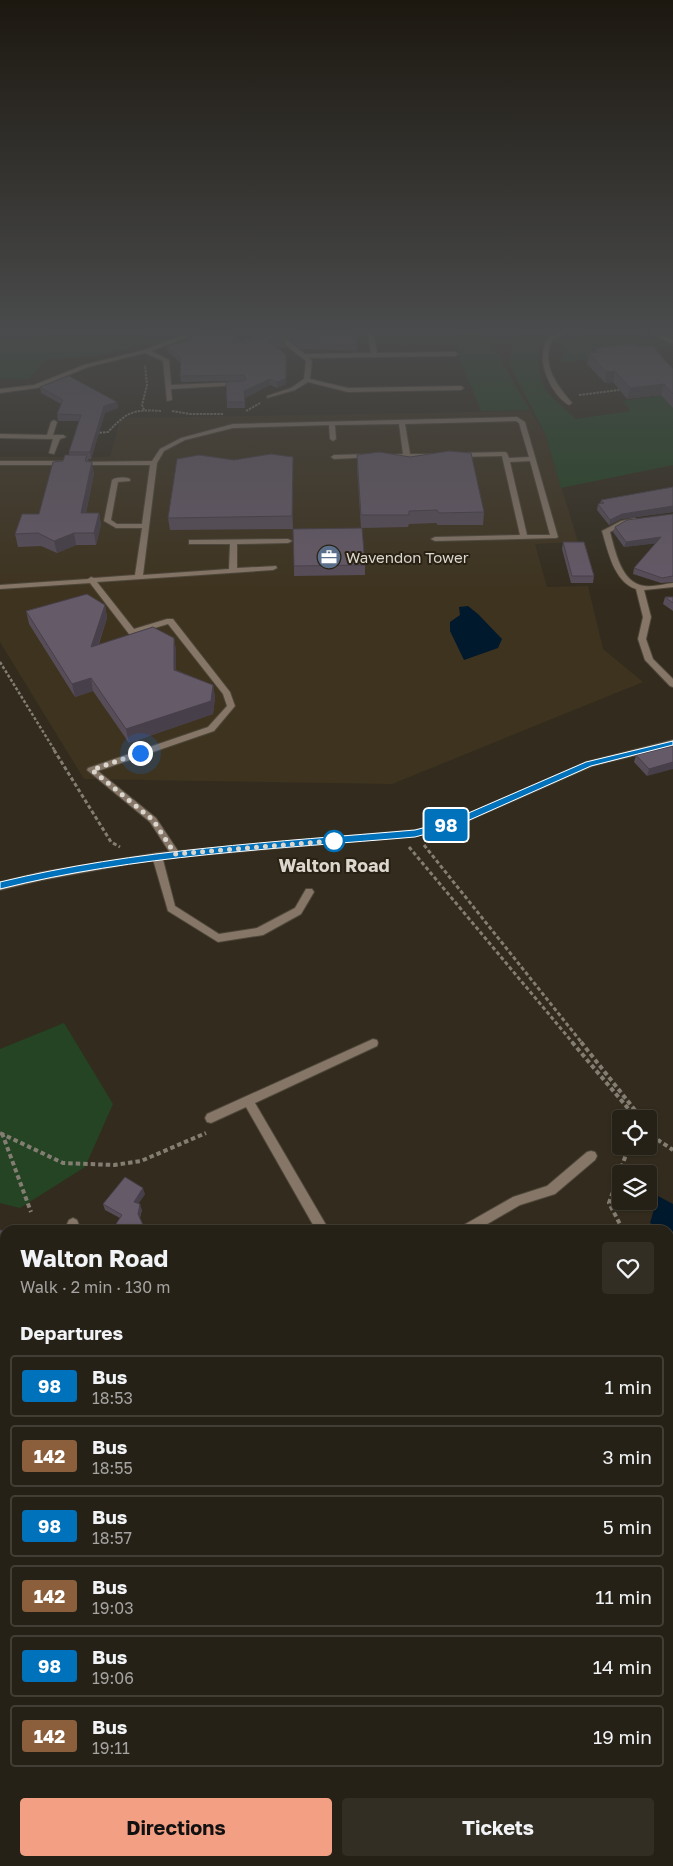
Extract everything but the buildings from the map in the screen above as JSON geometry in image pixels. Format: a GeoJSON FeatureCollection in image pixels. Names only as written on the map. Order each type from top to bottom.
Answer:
{"type":"FeatureCollection","features":[{"type":"Feature","properties":{"kind":"street"},"geometry":{"type":"LineString","coordinates":[[139,576],[154,463],[162,450],[183,439],[233,426],[517,420],[522,422],[554,537],[435,539]]}},
{"type":"Feature","properties":{"kind":"street"},"geometry":{"type":"LineString","coordinates":[[50,436],[54,422]]}},
{"type":"Feature","properties":{"kind":"street"},"geometry":{"type":"LineString","coordinates":[[402,422],[407,456]]}},
{"type":"Feature","properties":{"kind":"street"},"geometry":{"type":"LineString","coordinates":[[332,424],[333,439]]}},
{"type":"Feature","properties":{"kind":"street"},"geometry":{"type":"LineString","coordinates":[[0,436],[60,436],[52,453]]}},
{"type":"Feature","properties":{"kind":"street"},"geometry":{"type":"LineString","coordinates":[[446,455],[505,454],[524,537]]}},
{"type":"Feature","properties":{"kind":"street"},"geometry":{"type":"LineString","coordinates":[[334,457],[436,455]]}},
{"type":"Feature","properties":{"kind":"street"},"geometry":{"type":"LineString","coordinates":[[506,460],[532,459]]}},
{"type":"Feature","properties":{"kind":"street"},"geometry":{"type":"LineString","coordinates":[[0,463],[154,463]]}},
{"type":"Feature","properties":{"kind":"street"},"geometry":{"type":"LineString","coordinates":[[128,480],[115,480],[107,521],[116,526],[146,526]]}},
{"type":"Feature","properties":{"kind":"street"},"geometry":{"type":"LineString","coordinates":[[640,520],[623,522],[606,531],[615,561],[626,580],[640,588],[673,585]]}},
{"type":"Feature","properties":{"kind":"street"},"geometry":{"type":"LineString","coordinates":[[192,542],[288,541]]}},
{"type":"Feature","properties":{"kind":"street"},"geometry":{"type":"LineString","coordinates":[[233,570],[234,542]]}},
{"type":"Feature","properties":{"kind":"street"},"geometry":{"type":"LineString","coordinates":[[0,586],[273,568]]}},
{"type":"Feature","properties":{"kind":"street"},"geometry":{"type":"LineString","coordinates":[[91,580],[132,632],[170,621],[227,694],[231,706],[211,729],[92,770],[153,820],[175,854]]}},
{"type":"Feature","properties":{"kind":"street"},"geometry":{"type":"LineString","coordinates":[[640,588],[647,617],[642,639],[649,660],[673,684]]}},
{"type":"Feature","properties":{"kind":"street"},"geometry":{"type":"LineString","coordinates":[[0,886],[42,876],[140,858],[415,834],[453,824],[589,764],[673,743]]}},
{"type":"Feature","properties":{"kind":"street"},"geometry":{"type":"LineString","coordinates":[[157,856],[172,908],[218,938],[259,932],[298,911],[309,892]]}},
{"type":"Feature","properties":{"kind":"street"},"geometry":{"type":"LineString","coordinates":[[211,1118],[373,1042]]}},
{"type":"Feature","properties":{"kind":"street"},"geometry":{"type":"LineString","coordinates":[[248,1101],[320,1225]]}},
{"type":"Feature","properties":{"kind":"street"},"geometry":{"type":"LineString","coordinates":[[475,1225],[517,1201],[551,1190],[592,1156]]}},
{"type":"Feature","properties":{"kind":"path"},"geometry":{"type":"LineString","coordinates":[[89,433],[108,433],[118,420],[124,417]]}},
{"type":"Feature","properties":{"kind":"path"},"geometry":{"type":"LineString","coordinates":[[0,662],[111,842],[140,858]]}},
{"type":"Feature","properties":{"kind":"path"},"geometry":{"type":"LineString","coordinates":[[415,834],[635,1110]]}},
{"type":"Feature","properties":{"kind":"path"},"geometry":{"type":"LineString","coordinates":[[399,836],[629,1110]]}},
{"type":"Feature","properties":{"kind":"path"},"geometry":{"type":"LineString","coordinates":[[1,1132],[63,1163],[114,1165],[141,1161],[217,1128],[211,1118]]}},
{"type":"Feature","properties":{"kind":"path"},"geometry":{"type":"LineString","coordinates":[[1,1132],[31,1212]]}},
{"type":"Feature","properties":{"kind":"path"},"geometry":{"type":"LineString","coordinates":[[657,1139],[673,1150]]}},
{"type":"Feature","properties":{"kind":"path"},"geometry":{"type":"LineString","coordinates":[[620,1225],[609,1203],[626,1155]]}},
{"type":"Feature","properties":{"kind":"shaded area"},"geometry":{"type":"Polygon","coordinates":[[[535,417],[546,436],[578,542],[535,544],[547,587],[588,586],[603,649],[643,682],[392,784],[84,779],[0,642],[0,457],[110,457],[120,420],[131,418],[535,417]]]}},
{"type":"Feature","properties":{"kind":"green space"},"geometry":{"type":"Polygon","coordinates":[[[536,417],[574,417],[576,419],[589,417],[673,417],[673,465],[561,488],[546,436],[536,417]]]}},
{"type":"Feature","properties":{"kind":"green space"},"geometry":{"type":"Polygon","coordinates":[[[64,1023],[113,1104],[85,1167],[20,1208],[0,1203],[0,1049],[64,1023]]]}},
{"type":"Feature","properties":{"kind":"water"},"geometry":{"type":"Polygon","coordinates":[[[468,606],[502,639],[498,648],[464,660],[450,631],[450,622],[460,615],[459,607],[468,606]]]}},
{"type":"Feature","properties":{"kind":"water"},"geometry":{"type":"Polygon","coordinates":[[[658,1196],[673,1204],[673,1225],[654,1225],[650,1223],[654,1210],[657,1210],[658,1196]]]}},
{"type":"Feature","properties":{"kind":"bus line","name":"98"},"geometry":{"type":"LineString","coordinates":[[0,886],[42,876],[157,856],[415,834],[453,824],[589,764],[673,743]]}},
{"type":"Feature","properties":{"kind":"place","name":"Wavendon Tower"},"geometry":{"type":"Point","coordinates":[329,557]}},
{"type":"Feature","properties":{"kind":"place","name":"Walton Road"},"geometry":{"type":"Point","coordinates":[334,841]}},
{"type":"Feature","properties":{"kind":"route"},"geometry":{"type":"LineString","coordinates":[[140,753],[92,770],[153,820],[175,854],[343,840],[334,841]]}}]}
